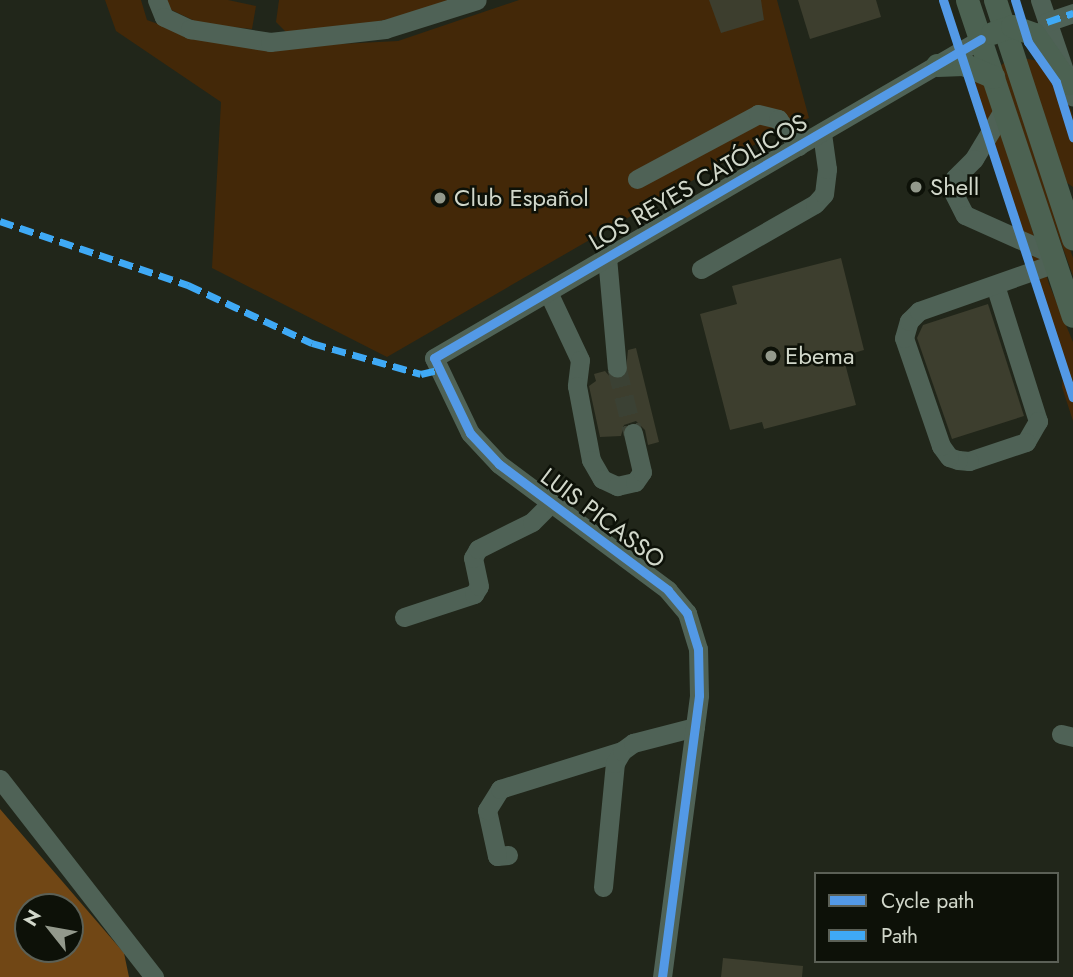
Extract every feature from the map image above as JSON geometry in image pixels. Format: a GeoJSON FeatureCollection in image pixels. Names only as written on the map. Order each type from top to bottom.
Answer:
{"type":"FeatureCollection","features":[{"type":"Feature","properties":{"kind":"main road"},"geometry":{"type":"LineString","coordinates":[[967,0],[1073,316]]}},
{"type":"Feature","properties":{"kind":"main road"},"geometry":{"type":"LineString","coordinates":[[981,39],[993,19],[995,0]]}},
{"type":"Feature","properties":{"kind":"main road"},"geometry":{"type":"LineString","coordinates":[[995,0],[1014,27],[1073,239]]}},
{"type":"Feature","properties":{"kind":"main road"},"geometry":{"type":"LineString","coordinates":[[981,39],[1014,27],[1044,11]]}},
{"type":"Feature","properties":{"kind":"main road"},"geometry":{"type":"LineString","coordinates":[[1014,27],[1040,39],[1071,90]]}},
{"type":"Feature","properties":{"kind":"main road"},"geometry":{"type":"LineString","coordinates":[[937,65],[963,64],[993,77]]}},
{"type":"Feature","properties":{"kind":"street"},"geometry":{"type":"LineString","coordinates":[[157,0],[164,17],[190,29],[270,42],[385,29],[477,0]]}},
{"type":"Feature","properties":{"kind":"street"},"geometry":{"type":"LineString","coordinates":[[1071,90],[1044,11],[1073,13]]}},
{"type":"Feature","properties":{"kind":"street","name":"LOS REYES CATÓLICOS"},"geometry":{"type":"LineString","coordinates":[[434,358],[981,39]]}},
{"type":"Feature","properties":{"kind":"street"},"geometry":{"type":"LineString","coordinates":[[1004,109],[974,159],[956,178],[955,198],[972,219],[1013,233],[1054,259]]}},
{"type":"Feature","properties":{"kind":"street"},"geometry":{"type":"LineString","coordinates":[[637,178],[758,114],[778,119],[798,146]]}},
{"type":"Feature","properties":{"kind":"street"},"geometry":{"type":"LineString","coordinates":[[701,269],[815,204],[824,194],[827,169],[822,132]]}},
{"type":"Feature","properties":{"kind":"street"},"geometry":{"type":"LineString","coordinates":[[607,257],[617,368]]}},
{"type":"Feature","properties":{"kind":"street"},"geometry":{"type":"LineString","coordinates":[[995,285],[1038,421],[1026,442],[969,461],[958,460],[949,457],[941,446],[904,338],[909,321],[919,311],[995,285],[1054,259]]}},
{"type":"Feature","properties":{"kind":"street"},"geometry":{"type":"LineString","coordinates":[[548,292],[580,360],[577,386],[591,460],[602,479],[617,486],[635,482],[642,472],[633,433]]}},
{"type":"Feature","properties":{"kind":"street","name":"LUIS PICASSO"},"geometry":{"type":"LineString","coordinates":[[434,358],[470,433],[499,464],[668,590],[687,613],[698,649],[695,727],[662,977]]}},
{"type":"Feature","properties":{"kind":"street"},"geometry":{"type":"LineString","coordinates":[[404,617],[474,594],[479,586],[473,558],[478,549],[532,522],[551,503]]}},
{"type":"Feature","properties":{"kind":"street"},"geometry":{"type":"LineString","coordinates":[[508,855],[497,856],[487,810],[500,789],[622,751],[633,743],[695,727]]}},
{"type":"Feature","properties":{"kind":"street"},"geometry":{"type":"LineString","coordinates":[[603,887],[615,763],[622,751]]}},
{"type":"Feature","properties":{"kind":"street"},"geometry":{"type":"LineString","coordinates":[[0,779],[154,977]]}},
{"type":"Feature","properties":{"kind":"shaded area","name":"Club Español"},"geometry":{"type":"Polygon","coordinates":[[[105,0],[141,0],[147,20],[169,28],[301,46],[398,41],[519,0],[777,0],[809,118],[785,127],[387,357],[212,268],[221,102],[116,31],[105,0]]]}},
{"type":"Feature","properties":{"kind":"shaded area"},"geometry":{"type":"Polygon","coordinates":[[[161,0],[228,0],[256,6],[252,29],[201,24],[163,6],[161,0]]]}},
{"type":"Feature","properties":{"kind":"shaded area"},"geometry":{"type":"Polygon","coordinates":[[[279,0],[463,0],[357,27],[287,33],[276,22],[279,0]]]}},
{"type":"Feature","properties":{"kind":"shaded area"},"geometry":{"type":"Polygon","coordinates":[[[1023,58],[1038,61],[1059,77],[1073,116],[1073,187],[1060,178],[1023,58]]]}},
{"type":"Feature","properties":{"kind":"shaded area"},"geometry":{"type":"Polygon","coordinates":[[[1006,61],[1073,258],[1073,276],[998,68],[1006,61]]]}},
{"type":"Feature","properties":{"kind":"shaded area"},"geometry":{"type":"Polygon","coordinates":[[[973,80],[986,82],[1049,284],[1073,342],[1073,421],[1062,387],[1064,358],[973,80]]]}},
{"type":"Feature","properties":{"kind":"shaded area"},"geometry":{"type":"Polygon","coordinates":[[[0,809],[72,893],[14,893],[14,963],[84,963],[84,907],[124,953],[129,977],[0,977],[0,809]]]}},
{"type":"Feature","properties":{"kind":"building"},"geometry":{"type":"Polygon","coordinates":[[[709,0],[761,0],[764,20],[721,33],[709,0]]]}},
{"type":"Feature","properties":{"kind":"building"},"geometry":{"type":"Polygon","coordinates":[[[798,0],[876,0],[881,17],[810,39],[798,0]]]}},
{"type":"Feature","properties":{"kind":"building"},"geometry":{"type":"Polygon","coordinates":[[[841,258],[864,350],[843,356],[856,405],[764,429],[762,422],[730,430],[700,314],[737,304],[732,286],[841,258]]]}},
{"type":"Feature","properties":{"kind":"building"},"geometry":{"type":"Polygon","coordinates":[[[988,304],[1024,416],[952,439],[917,338],[923,325],[988,304]]]}},
{"type":"Feature","properties":{"kind":"building"},"geometry":{"type":"Polygon","coordinates":[[[636,348],[659,442],[648,445],[645,430],[636,421],[624,425],[621,436],[600,437],[589,386],[596,381],[594,374],[605,371],[612,379],[625,378],[628,350],[636,348]]]}},
{"type":"Feature","properties":{"kind":"building"},"geometry":{"type":"Polygon","coordinates":[[[723,958],[803,966],[802,977],[721,977],[723,958]]]}},
{"type":"Feature","properties":{"kind":"tunnel"},"geometry":{"type":"LineString","coordinates":[[617,368],[633,433]]}},
{"type":"Feature","properties":{"kind":"marked path"},"geometry":{"type":"LineString","coordinates":[[1047,22],[1073,13]]}},
{"type":"Feature","properties":{"kind":"marked path"},"geometry":{"type":"LineString","coordinates":[[0,221],[188,285],[312,343],[421,374],[439,370]]}},
{"type":"Feature","properties":{"kind":"cycle path"},"geometry":{"type":"LineString","coordinates":[[943,0],[1073,397]]}},
{"type":"Feature","properties":{"kind":"cycle path"},"geometry":{"type":"LineString","coordinates":[[1015,0],[1028,42],[1056,82],[1073,137]]}},
{"type":"Feature","properties":{"kind":"cycle path"},"geometry":{"type":"LineString","coordinates":[[662,977],[699,695],[698,649],[687,613],[668,590],[499,464],[470,433],[434,358],[981,39]]}},
{"type":"Feature","properties":{"kind":"place","name":"Shell"},"geometry":{"type":"Point","coordinates":[916,187]}},
{"type":"Feature","properties":{"kind":"place","name":"Club Español"},"geometry":{"type":"Point","coordinates":[440,198]}},
{"type":"Feature","properties":{"kind":"place","name":"Ebema"},"geometry":{"type":"Point","coordinates":[771,356]}}]}
